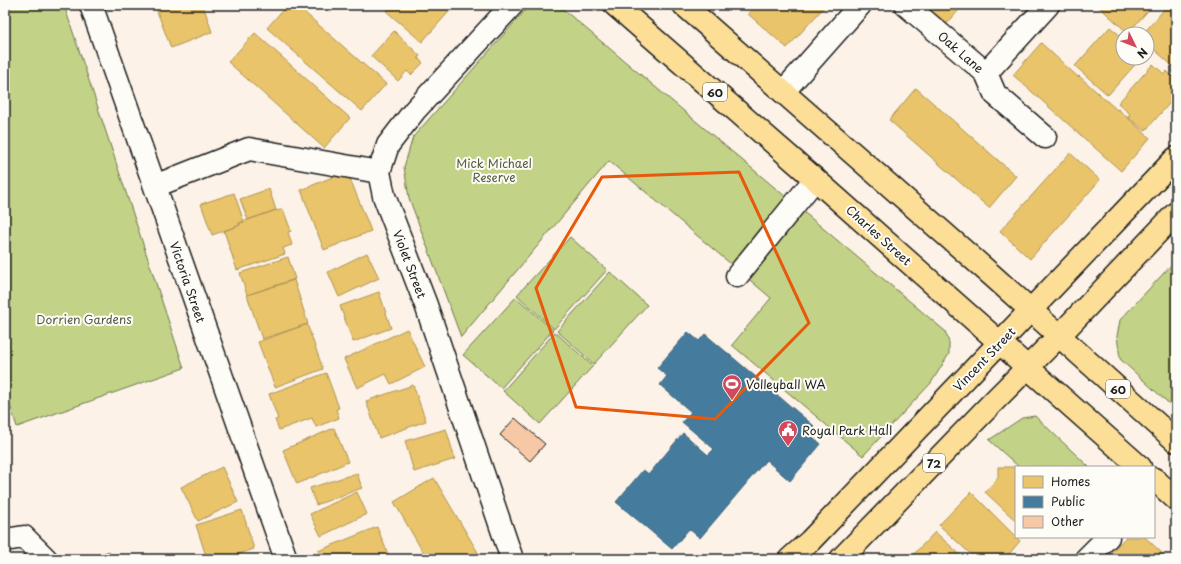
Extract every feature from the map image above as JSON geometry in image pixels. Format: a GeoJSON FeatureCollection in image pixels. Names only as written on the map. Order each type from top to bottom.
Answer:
{"type":"FeatureCollection","features":[{"type":"Feature","properties":{"kind":"main road","name":"Charles Street"},"geometry":{"type":"LineString","coordinates":[[615,5],[815,179],[1139,466]]}},
{"type":"Feature","properties":{"kind":"main road","name":"60"},"geometry":{"type":"LineString","coordinates":[[684,5],[1031,310],[1176,441]]}},
{"type":"Feature","properties":{"kind":"main road","name":"Vincent Street"},"geometry":{"type":"LineString","coordinates":[[790,559],[810,541],[1176,158]]}},
{"type":"Feature","properties":{"kind":"main road","name":"72"},"geometry":{"type":"LineString","coordinates":[[841,559],[1060,336],[1176,213]]}},
{"type":"Feature","properties":{"kind":"main road"},"geometry":{"type":"LineString","coordinates":[[1156,484],[1176,499]]}},
{"type":"Feature","properties":{"kind":"street","name":"Victoria Street"},"geometry":{"type":"LineString","coordinates":[[91,5],[286,559]]}},
{"type":"Feature","properties":{"kind":"street"},"geometry":{"type":"LineString","coordinates":[[154,186],[249,149],[379,172],[388,145],[415,110],[512,5]]}},
{"type":"Feature","properties":{"kind":"street"},"geometry":{"type":"LineString","coordinates":[[783,92],[860,5]]}},
{"type":"Feature","properties":{"kind":"street","name":"Oak Lane"},"geometry":{"type":"LineString","coordinates":[[906,5],[986,74],[995,94],[1045,137]]}},
{"type":"Feature","properties":{"kind":"street"},"geometry":{"type":"LineString","coordinates":[[986,74],[1048,5]]}},
{"type":"Feature","properties":{"kind":"street","name":"Violet Street"},"geometry":{"type":"LineString","coordinates":[[379,172],[384,196],[426,305],[512,559]]}},
{"type":"Feature","properties":{"kind":"street"},"geometry":{"type":"LineString","coordinates":[[737,276],[815,179]]}},
{"type":"Feature","properties":{"kind":"street"},"geometry":{"type":"LineString","coordinates":[[5,540],[24,537],[46,559]]}},
{"type":"Feature","properties":{"kind":"street"},"geometry":{"type":"LineString","coordinates":[[1086,559],[1107,538]]}},
{"type":"Feature","properties":{"kind":"highlighted area"},"geometry":{"type":"Polygon","coordinates":[[[739,172],[809,323],[715,419],[576,407],[536,288],[602,177],[739,172]]]}},
{"type":"Feature","properties":{"kind":"green space","name":"Dorrien Gardens"},"geometry":{"type":"Polygon","coordinates":[[[5,5],[64,5],[184,368],[17,427],[10,405],[5,406],[5,5]]]}},
{"type":"Feature","properties":{"kind":"green space","name":"Mick Michael Reserve"},"geometry":{"type":"Polygon","coordinates":[[[530,5],[558,5],[945,331],[949,342],[949,354],[931,383],[863,456],[732,345],[771,298],[609,161],[461,337],[409,198],[404,167],[413,137],[530,5]]]}},
{"type":"Feature","properties":{"kind":"green space"},"geometry":{"type":"Polygon","coordinates":[[[570,237],[607,270],[554,329],[517,295],[570,237]]]}},
{"type":"Feature","properties":{"kind":"green space"},"geometry":{"type":"Polygon","coordinates":[[[1176,260],[1176,410],[1120,359],[1117,336],[1120,320],[1176,260]]]}},
{"type":"Feature","properties":{"kind":"green space"},"geometry":{"type":"Polygon","coordinates":[[[610,272],[647,305],[594,364],[557,331],[610,272]]]}},
{"type":"Feature","properties":{"kind":"green space"},"geometry":{"type":"Polygon","coordinates":[[[516,297],[553,330],[501,388],[463,355],[516,297]]]}},
{"type":"Feature","properties":{"kind":"green space"},"geometry":{"type":"Polygon","coordinates":[[[555,332],[593,366],[540,424],[503,391],[555,332]]]}},
{"type":"Feature","properties":{"kind":"green space"},"geometry":{"type":"Polygon","coordinates":[[[1035,416],[1088,466],[1018,466],[989,440],[1022,418],[1035,416]]]}},
{"type":"Feature","properties":{"kind":"building: Homes"},"geometry":{"type":"Polygon","coordinates":[[[203,5],[212,32],[171,48],[155,6],[203,5]]]}},
{"type":"Feature","properties":{"kind":"building: Homes"},"geometry":{"type":"Polygon","coordinates":[[[287,5],[296,5],[386,84],[362,111],[267,28],[287,5]]]}},
{"type":"Feature","properties":{"kind":"building: Homes"},"geometry":{"type":"Polygon","coordinates":[[[391,5],[455,5],[422,42],[386,11],[391,5]]]}},
{"type":"Feature","properties":{"kind":"building: Homes"},"geometry":{"type":"Polygon","coordinates":[[[756,5],[826,5],[787,48],[748,14],[756,5]]]}},
{"type":"Feature","properties":{"kind":"building: Homes"},"geometry":{"type":"Polygon","coordinates":[[[923,5],[963,5],[946,25],[923,5]]]}},
{"type":"Feature","properties":{"kind":"building: Homes"},"geometry":{"type":"Polygon","coordinates":[[[1097,5],[1153,5],[1134,26],[1120,26],[1097,5]]]}},
{"type":"Feature","properties":{"kind":"building: Homes"},"geometry":{"type":"Polygon","coordinates":[[[1168,5],[1176,12],[1176,69],[1155,50],[1155,26],[1150,26],[1168,5]]]}},
{"type":"Feature","properties":{"kind":"building: Homes"},"geometry":{"type":"Polygon","coordinates":[[[1110,27],[1115,31],[1115,66],[1134,66],[1108,95],[1075,66],[1110,27]]]}},
{"type":"Feature","properties":{"kind":"building: Homes"},"geometry":{"type":"Polygon","coordinates":[[[394,31],[420,56],[418,58],[423,63],[411,75],[407,71],[398,81],[371,56],[394,31]]]}},
{"type":"Feature","properties":{"kind":"building: Homes"},"geometry":{"type":"Polygon","coordinates":[[[255,33],[350,118],[324,148],[228,62],[255,33]]]}},
{"type":"Feature","properties":{"kind":"building: Homes"},"geometry":{"type":"Polygon","coordinates":[[[1041,43],[1078,77],[1079,76],[1117,110],[1118,109],[1150,138],[1121,171],[1013,75],[1041,43]]]}},
{"type":"Feature","properties":{"kind":"building: Homes"},"geometry":{"type":"Polygon","coordinates":[[[1151,66],[1155,66],[1164,74],[1167,71],[1176,80],[1176,96],[1145,131],[1128,117],[1130,114],[1118,103],[1151,66]]]}},
{"type":"Feature","properties":{"kind":"building: Homes"},"geometry":{"type":"Polygon","coordinates":[[[916,88],[1016,176],[989,208],[889,120],[916,88]]]}},
{"type":"Feature","properties":{"kind":"building: Homes"},"geometry":{"type":"Polygon","coordinates":[[[1070,153],[1100,180],[1030,259],[1000,231],[1070,153]]]}},
{"type":"Feature","properties":{"kind":"building: Homes"},"geometry":{"type":"Polygon","coordinates":[[[347,171],[371,231],[324,250],[301,190],[347,171]]]}},
{"type":"Feature","properties":{"kind":"building: Homes"},"geometry":{"type":"Polygon","coordinates":[[[269,189],[276,210],[248,220],[240,199],[269,189]]]}},
{"type":"Feature","properties":{"kind":"building: Homes"},"geometry":{"type":"Polygon","coordinates":[[[234,193],[244,222],[239,223],[240,225],[212,235],[201,204],[234,193]]]}},
{"type":"Feature","properties":{"kind":"building: Homes"},"geometry":{"type":"Polygon","coordinates":[[[283,209],[291,231],[288,232],[292,245],[283,248],[285,254],[237,270],[224,231],[240,225],[239,223],[283,209]]]}},
{"type":"Feature","properties":{"kind":"building: Homes"},"geometry":{"type":"Polygon","coordinates":[[[367,253],[379,278],[339,297],[328,272],[367,253]]]}},
{"type":"Feature","properties":{"kind":"building: Homes"},"geometry":{"type":"Polygon","coordinates":[[[288,257],[295,279],[247,295],[240,273],[288,257]]]}},
{"type":"Feature","properties":{"kind":"building: Homes"},"geometry":{"type":"Polygon","coordinates":[[[294,280],[308,324],[262,339],[247,295],[294,280]]]}},
{"type":"Feature","properties":{"kind":"building: Homes"},"geometry":{"type":"Polygon","coordinates":[[[379,292],[391,328],[353,342],[340,306],[379,292]]]}},
{"type":"Feature","properties":{"kind":"building: Homes"},"geometry":{"type":"Polygon","coordinates":[[[307,324],[323,369],[275,387],[258,342],[307,324]]]}},
{"type":"Feature","properties":{"kind":"building: Homes"},"geometry":{"type":"Polygon","coordinates":[[[407,329],[425,367],[391,384],[386,374],[357,388],[344,359],[407,329]]]}},
{"type":"Feature","properties":{"kind":"building: Homes"},"geometry":{"type":"Polygon","coordinates":[[[326,373],[339,408],[336,409],[339,418],[316,427],[312,418],[279,430],[275,420],[278,419],[269,394],[326,373]]]}},
{"type":"Feature","properties":{"kind":"building: Homes"},"geometry":{"type":"Polygon","coordinates":[[[413,385],[426,421],[379,438],[366,401],[413,385]]]}},
{"type":"Feature","properties":{"kind":"building: Homes"},"geometry":{"type":"Polygon","coordinates":[[[334,428],[348,462],[297,484],[283,450],[334,428]]]}},
{"type":"Feature","properties":{"kind":"building: Homes"},"geometry":{"type":"Polygon","coordinates":[[[446,429],[455,459],[414,472],[405,441],[446,429]]]}},
{"type":"Feature","properties":{"kind":"building: Homes"},"geometry":{"type":"Polygon","coordinates":[[[222,467],[238,502],[198,521],[181,487],[222,467]]]}},
{"type":"Feature","properties":{"kind":"building: Homes"},"geometry":{"type":"Polygon","coordinates":[[[998,467],[1015,467],[1015,520],[985,492],[998,478],[998,467]]]}},
{"type":"Feature","properties":{"kind":"building: Homes"},"geometry":{"type":"Polygon","coordinates":[[[357,473],[362,488],[316,505],[310,488],[357,473]]]}},
{"type":"Feature","properties":{"kind":"building: Homes"},"geometry":{"type":"Polygon","coordinates":[[[434,478],[480,556],[474,559],[427,559],[394,502],[434,478]]]}},
{"type":"Feature","properties":{"kind":"building: Homes"},"geometry":{"type":"Polygon","coordinates":[[[357,492],[367,514],[321,536],[310,514],[357,492]]]}},
{"type":"Feature","properties":{"kind":"building: Homes"},"geometry":{"type":"Polygon","coordinates":[[[971,492],[1015,536],[1015,538],[1020,541],[1005,559],[976,559],[939,525],[971,492]]]}},
{"type":"Feature","properties":{"kind":"building: Homes"},"geometry":{"type":"Polygon","coordinates":[[[242,510],[254,549],[224,559],[207,559],[196,525],[242,510]]]}},
{"type":"Feature","properties":{"kind":"building: Homes"},"geometry":{"type":"Polygon","coordinates":[[[377,527],[390,559],[321,559],[318,551],[377,527]]]}},
{"type":"Feature","properties":{"kind":"building: Homes"},"geometry":{"type":"Polygon","coordinates":[[[935,532],[965,559],[909,559],[935,532]]]}},
{"type":"Feature","properties":{"kind":"building: Homes"},"geometry":{"type":"Polygon","coordinates":[[[1125,538],[1146,538],[1165,556],[1163,559],[1105,559],[1125,538]]]}},
{"type":"Feature","properties":{"kind":"building: Homes"},"geometry":{"type":"Polygon","coordinates":[[[109,551],[111,559],[86,559],[109,551]]]}},
{"type":"Feature","properties":{"kind":"building: Public"},"geometry":{"type":"Polygon","coordinates":[[[688,332],[699,341],[705,334],[814,426],[808,433],[821,444],[790,481],[766,460],[700,538],[689,529],[672,549],[616,502],[643,470],[649,474],[683,433],[708,455],[714,449],[682,422],[691,412],[660,385],[667,376],[657,368],[688,332]]]}},
{"type":"Feature","properties":{"kind":"building: Other"},"geometry":{"type":"Polygon","coordinates":[[[515,418],[545,444],[530,461],[500,435],[515,418]]]}},
{"type":"Feature","properties":{"kind":"place","name":"Volleyball WA"},"geometry":{"type":"Point","coordinates":[732,401]}},
{"type":"Feature","properties":{"kind":"place","name":"Royal Park Hall"},"geometry":{"type":"Point","coordinates":[788,447]}}]}
